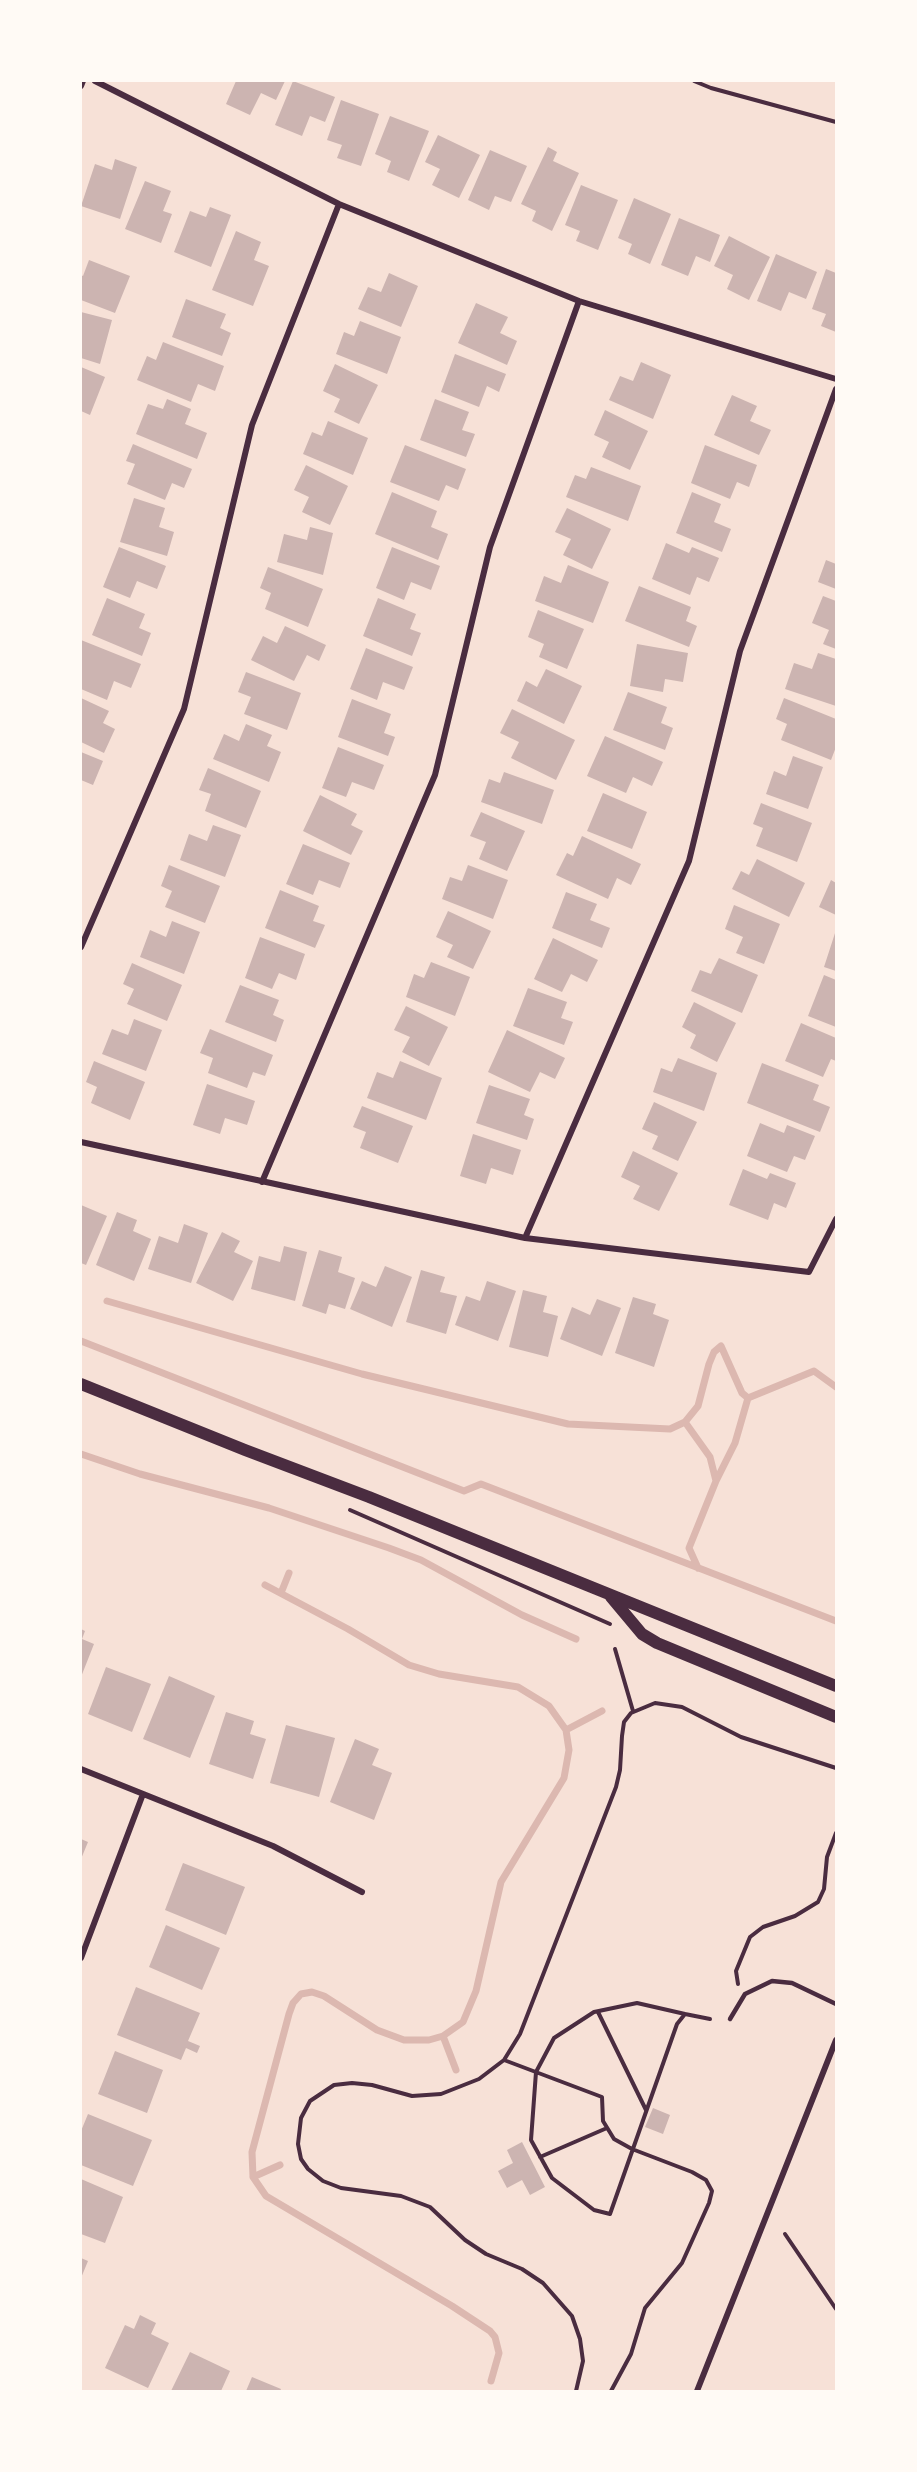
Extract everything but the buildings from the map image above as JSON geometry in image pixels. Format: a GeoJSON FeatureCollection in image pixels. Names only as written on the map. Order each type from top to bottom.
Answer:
{"type":"FeatureCollection","features":[{"type":"Feature","properties":{"kind":"main road"},"geometry":{"type":"LineString","coordinates":[[81,1384],[369,1497],[836,1686]]}},
{"type":"Feature","properties":{"kind":"main road"},"geometry":{"type":"LineString","coordinates":[[610,1596],[642,1634],[657,1643],[836,1717]]}},
{"type":"Feature","properties":{"kind":"street"},"geometry":{"type":"LineString","coordinates":[[81,86],[83,81]]}},
{"type":"Feature","properties":{"kind":"street"},"geometry":{"type":"LineString","coordinates":[[95,81],[339,204],[579,301],[836,379]]}},
{"type":"Feature","properties":{"kind":"street"},"geometry":{"type":"LineString","coordinates":[[81,947],[184,709],[252,425],[339,204]]}},
{"type":"Feature","properties":{"kind":"street"},"geometry":{"type":"LineString","coordinates":[[262,1182],[435,775],[490,547],[579,301]]}},
{"type":"Feature","properties":{"kind":"street"},"geometry":{"type":"LineString","coordinates":[[525,1238],[689,861],[740,651],[836,389]]}},
{"type":"Feature","properties":{"kind":"street"},"geometry":{"type":"LineString","coordinates":[[81,1142],[525,1238],[809,1272],[836,1219]]}},
{"type":"Feature","properties":{"kind":"street"},"geometry":{"type":"LineString","coordinates":[[81,1769],[273,1846],[362,1892]]}},
{"type":"Feature","properties":{"kind":"street"},"geometry":{"type":"LineString","coordinates":[[81,1958],[143,1794]]}},
{"type":"Feature","properties":{"kind":"street"},"geometry":{"type":"LineString","coordinates":[[697,2391],[836,2040]]}},
{"type":"Feature","properties":{"kind":"lane"},"geometry":{"type":"LineString","coordinates":[[730,2019],[745,1994],[772,1981],[792,1983],[836,2004]]}},
{"type":"Feature","properties":{"kind":"path"},"geometry":{"type":"LineString","coordinates":[[694,81],[836,122]]}},
{"type":"Feature","properties":{"kind":"path"},"geometry":{"type":"LineString","coordinates":[[344,1508],[617,1627]]}},
{"type":"Feature","properties":{"kind":"path"},"geometry":{"type":"LineString","coordinates":[[615,1649],[633,1711]]}},
{"type":"Feature","properties":{"kind":"path"},"geometry":{"type":"LineString","coordinates":[[576,2391],[584,2361],[580,2338],[572,2316],[543,2283],[522,2269],[486,2254],[465,2240],[430,2207],[401,2196],[341,2188],[323,2181],[308,2169],[301,2159],[298,2144],[301,2118],[310,2101],[334,2085],[352,2083],[372,2085],[412,2096],[441,2094],[479,2079],[504,2061],[520,2034],[616,1786],[621,1770],[624,1722],[633,1711],[655,1703],[682,1707],[741,1737],[836,1768]]}},
{"type":"Feature","properties":{"kind":"path"},"geometry":{"type":"LineString","coordinates":[[734,1989],[738,1983],[736,1971],[740,1955],[750,1937],[763,1927],[795,1916],[818,1902],[824,1889],[828,1857],[836,1833]]}},
{"type":"Feature","properties":{"kind":"path"},"geometry":{"type":"LineString","coordinates":[[685,2014],[677,2024],[609,2214],[594,2210],[552,2178],[531,2140],[536,2072],[554,2038],[598,2012],[637,2002],[710,2019]]}},
{"type":"Feature","properties":{"kind":"path"},"geometry":{"type":"LineString","coordinates":[[598,2012],[646,2110]]}},
{"type":"Feature","properties":{"kind":"path"},"geometry":{"type":"LineString","coordinates":[[504,2061],[602,2097],[603,2121],[614,2139],[632,2149],[693,2172],[706,2180],[711,2191],[709,2203],[682,2263],[645,2308],[631,2354],[611,2391]]}},
{"type":"Feature","properties":{"kind":"path"},"geometry":{"type":"LineString","coordinates":[[540,2157],[607,2128]]}},
{"type":"Feature","properties":{"kind":"path"},"geometry":{"type":"LineString","coordinates":[[784,2234],[836,2308]]}},
{"type":"Feature","properties":{"kind":"waterway"},"geometry":{"type":"LineString","coordinates":[[107,1301],[362,1374],[568,1424],[670,1429],[685,1422],[698,1406],[709,1364],[714,1352],[721,1346],[742,1393],[748,1398],[814,1371],[836,1387]]}},
{"type":"Feature","properties":{"kind":"waterway"},"geometry":{"type":"LineString","coordinates":[[81,1341],[464,1491],[481,1484],[836,1621]]}},
{"type":"Feature","properties":{"kind":"waterway"},"geometry":{"type":"LineString","coordinates":[[716,1481],[735,1443],[748,1398]]}},
{"type":"Feature","properties":{"kind":"waterway"},"geometry":{"type":"LineString","coordinates":[[685,1422],[710,1457],[716,1481],[689,1548],[698,1568]]}},
{"type":"Feature","properties":{"kind":"waterway"},"geometry":{"type":"LineString","coordinates":[[81,1454],[140,1474],[269,1508],[389,1548],[421,1560],[522,1615],[576,1639]]}},
{"type":"Feature","properties":{"kind":"waterway"},"geometry":{"type":"LineString","coordinates":[[281,1593],[289,1573]]}},
{"type":"Feature","properties":{"kind":"waterway"},"geometry":{"type":"LineString","coordinates":[[265,1585],[348,1629],[409,1665],[439,1674],[518,1687],[549,1706],[566,1730],[569,1750],[564,1778],[501,1882],[476,1991],[463,2022],[443,2036],[429,2040],[404,2040],[377,2030],[324,1996],[312,1992],[301,1994],[293,2003],[289,2014],[252,2152],[253,2177],[266,2196],[490,2331],[495,2337],[499,2353],[491,2381]]}},
{"type":"Feature","properties":{"kind":"waterway"},"geometry":{"type":"LineString","coordinates":[[566,1730],[602,1711]]}},
{"type":"Feature","properties":{"kind":"waterway"},"geometry":{"type":"LineString","coordinates":[[443,2036],[456,2070]]}},
{"type":"Feature","properties":{"kind":"waterway"},"geometry":{"type":"LineString","coordinates":[[253,2177],[280,2165]]}}]}
